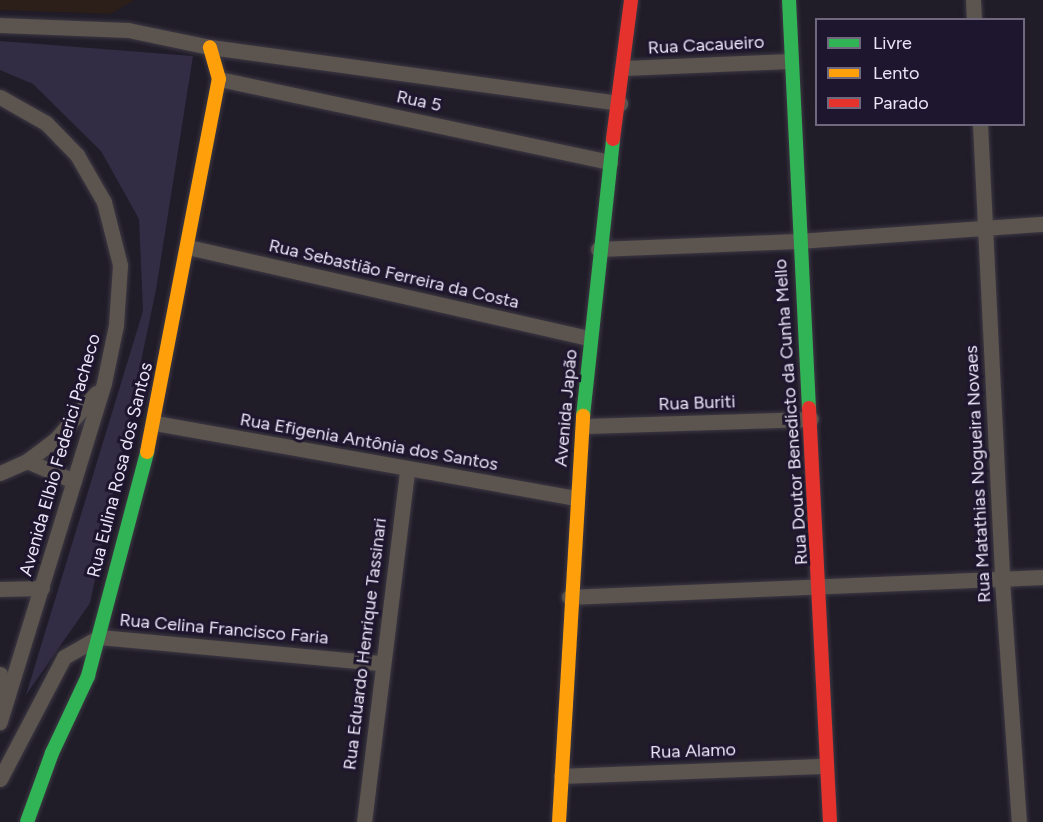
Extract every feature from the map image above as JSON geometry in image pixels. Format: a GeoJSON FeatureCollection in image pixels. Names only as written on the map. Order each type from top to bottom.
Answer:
{"type":"FeatureCollection","features":[{"type":"Feature","properties":{"kind":"street","name":"Avenida Japão"},"geometry":{"type":"LineString","coordinates":[[559,822],[569,597],[576,498],[585,426],[598,249],[621,103],[631,0]]}},
{"type":"Feature","properties":{"kind":"street","name":"Rua Doutor Benedicto da Cunha Mello"},"geometry":{"type":"LineString","coordinates":[[789,0],[798,241],[811,418],[830,822]]}},
{"type":"Feature","properties":{"kind":"street"},"geometry":{"type":"LineString","coordinates":[[973,0],[974,18]]}},
{"type":"Feature","properties":{"kind":"street"},"geometry":{"type":"LineString","coordinates":[[0,25],[128,30],[210,47],[621,103]]}},
{"type":"Feature","properties":{"kind":"street","name":"Rua Eulina Rosa dos Santos"},"geometry":{"type":"LineString","coordinates":[[27,822],[52,753],[88,676],[154,423],[219,79],[210,47]]}},
{"type":"Feature","properties":{"kind":"street","name":"Rua Cacaueiro"},"geometry":{"type":"LineString","coordinates":[[624,68],[790,61]]}},
{"type":"Feature","properties":{"kind":"street","name":"Rua 5"},"geometry":{"type":"LineString","coordinates":[[219,79],[610,162]]}},
{"type":"Feature","properties":{"kind":"street","name":"Avenida Elbio Federici Pacheco"},"geometry":{"type":"LineString","coordinates":[[0,96],[46,123],[77,155],[104,202],[120,265],[116,326],[104,383],[2,717]]}},
{"type":"Feature","properties":{"kind":"street","name":"Rua Matathias Nogueira Novaes"},"geometry":{"type":"LineString","coordinates":[[980,126],[1002,580],[1019,822]]}},
{"type":"Feature","properties":{"kind":"street"},"geometry":{"type":"LineString","coordinates":[[598,249],[798,241],[1043,224]]}},
{"type":"Feature","properties":{"kind":"street","name":"Rua Sebastião Ferreira da Costa"},"geometry":{"type":"LineString","coordinates":[[188,247],[591,338]]}},
{"type":"Feature","properties":{"kind":"street"},"geometry":{"type":"LineString","coordinates":[[0,473],[27,461],[77,418],[104,383]]}},
{"type":"Feature","properties":{"kind":"street","name":"Rua Buriti"},"geometry":{"type":"LineString","coordinates":[[585,426],[811,418]]}},
{"type":"Feature","properties":{"kind":"street","name":"Rua Efigenia Antônia dos Santos"},"geometry":{"type":"LineString","coordinates":[[154,423],[407,470],[576,498]]}},
{"type":"Feature","properties":{"kind":"street"},"geometry":{"type":"LineString","coordinates":[[27,461],[74,481]]}},
{"type":"Feature","properties":{"kind":"street","name":"Rua Eduardo Henrique Tassinari"},"geometry":{"type":"LineString","coordinates":[[364,822],[380,663],[407,470]]}},
{"type":"Feature","properties":{"kind":"street"},"geometry":{"type":"LineString","coordinates":[[569,597],[1043,577]]}},
{"type":"Feature","properties":{"kind":"street"},"geometry":{"type":"LineString","coordinates":[[0,589],[42,588]]}},
{"type":"Feature","properties":{"kind":"street"},"geometry":{"type":"LineString","coordinates":[[0,779],[64,657],[99,637]]}},
{"type":"Feature","properties":{"kind":"street","name":"Rua Celina Francisco Faria"},"geometry":{"type":"LineString","coordinates":[[99,637],[380,663]]}},
{"type":"Feature","properties":{"kind":"street"},"geometry":{"type":"LineString","coordinates":[[0,674],[2,717]]}},
{"type":"Feature","properties":{"kind":"street","name":"Rua Alamo"},"geometry":{"type":"LineString","coordinates":[[561,776],[826,766]]}},
{"type":"Feature","properties":{"kind":"shaded area"},"geometry":{"type":"Polygon","coordinates":[[[0,0],[134,0],[111,14],[0,10],[0,0]]]}},
{"type":"Feature","properties":{"kind":"shaded area"},"geometry":{"type":"Polygon","coordinates":[[[0,41],[193,56],[156,290],[90,603],[26,695],[143,311],[139,219],[101,151],[33,84],[0,70],[0,41]]]}},
{"type":"Feature","properties":{"kind":"traffic: fast"},"geometry":{"type":"LineString","coordinates":[[789,0],[809,408]]}},
{"type":"Feature","properties":{"kind":"traffic: fast"},"geometry":{"type":"LineString","coordinates":[[583,416],[613,139]]}},
{"type":"Feature","properties":{"kind":"traffic: fast"},"geometry":{"type":"LineString","coordinates":[[27,822],[52,753],[88,676],[147,452]]}},
{"type":"Feature","properties":{"kind":"traffic: slow"},"geometry":{"type":"LineString","coordinates":[[147,452],[219,79],[210,47]]}},
{"type":"Feature","properties":{"kind":"traffic: slow"},"geometry":{"type":"LineString","coordinates":[[559,822],[583,416]]}},
{"type":"Feature","properties":{"kind":"traffic: jam"},"geometry":{"type":"LineString","coordinates":[[613,139],[631,0]]}},
{"type":"Feature","properties":{"kind":"traffic: jam"},"geometry":{"type":"LineString","coordinates":[[809,408],[830,822]]}}]}
